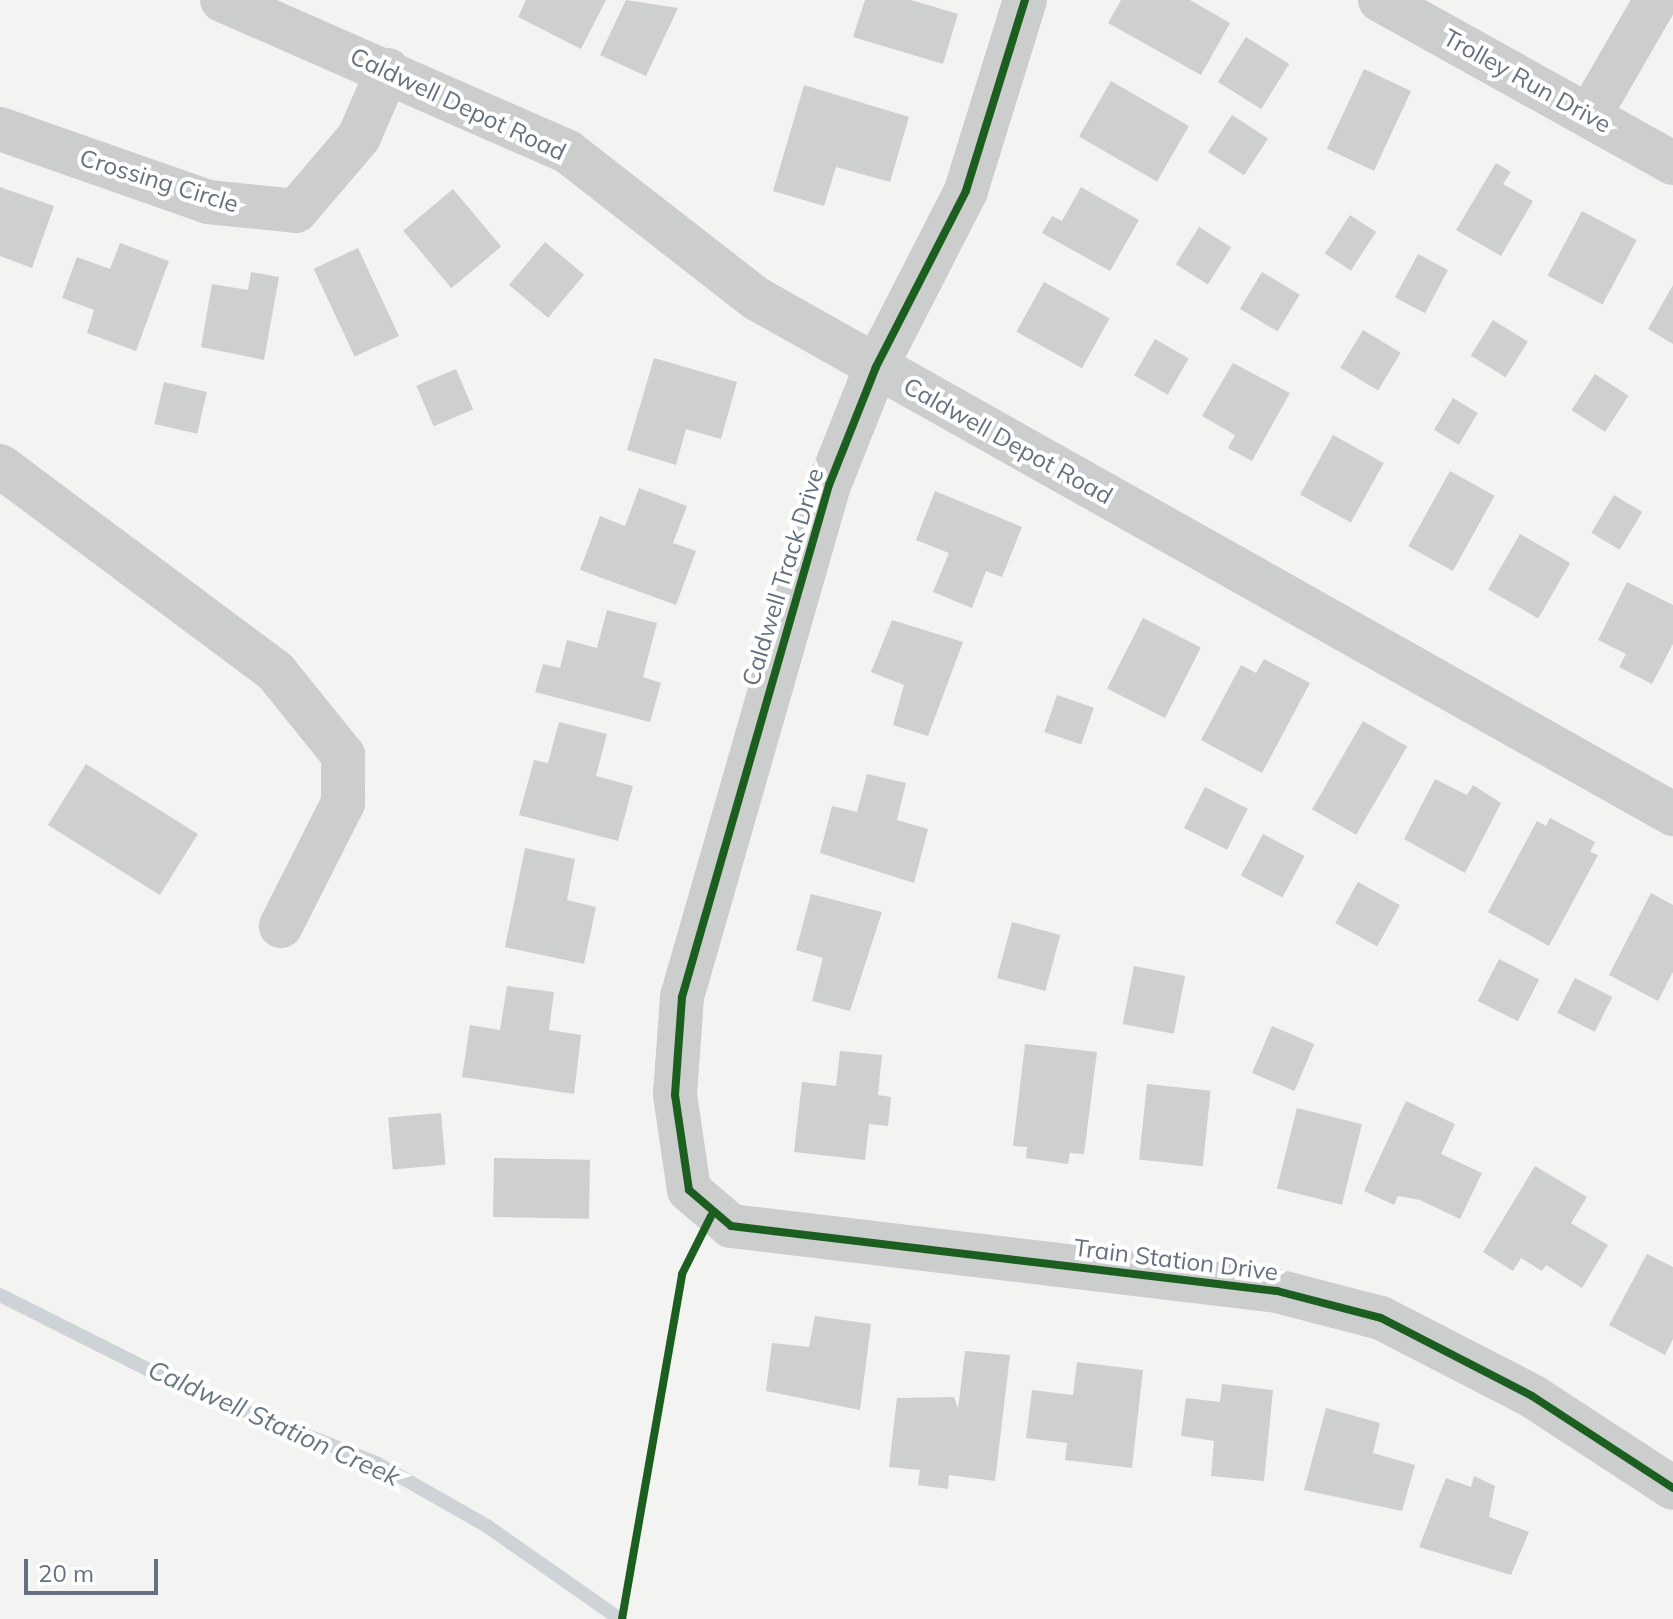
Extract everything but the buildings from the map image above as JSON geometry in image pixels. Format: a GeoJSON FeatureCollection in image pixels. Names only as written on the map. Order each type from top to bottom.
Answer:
{"type":"FeatureCollection","features":[{"type":"Feature","properties":{"kind":"street","name":"Caldwell Depot Road"},"geometry":{"type":"LineString","coordinates":[[222,0],[388,70],[568,152],[757,299],[1673,814]]}},
{"type":"Feature","properties":{"kind":"street","name":"Caldwell Track Drive"},"geometry":{"type":"LineString","coordinates":[[689,1190],[675,1095],[682,997],[829,485],[876,367],[966,191],[1025,0]]}},
{"type":"Feature","properties":{"kind":"street","name":"Trolley Run Drive"},"geometry":{"type":"LineString","coordinates":[[1380,0],[1673,163]]}},
{"type":"Feature","properties":{"kind":"street"},"geometry":{"type":"LineString","coordinates":[[1589,116],[1656,0]]}},
{"type":"Feature","properties":{"kind":"street","name":"Crossing Circle"},"geometry":{"type":"LineString","coordinates":[[0,129],[208,202],[296,211],[359,137],[388,70]]}},
{"type":"Feature","properties":{"kind":"street"},"geometry":{"type":"LineString","coordinates":[[0,466],[276,672],[343,755],[343,803],[281,926]]}},
{"type":"Feature","properties":{"kind":"street","name":"Train Station Drive"},"geometry":{"type":"LineString","coordinates":[[689,1190],[731,1226],[1277,1291],[1381,1318],[1532,1396],[1673,1488]]}},
{"type":"Feature","properties":{"kind":"waterway","name":"Caldwell Station Creek"},"geometry":{"type":"LineString","coordinates":[[0,1295],[177,1384],[378,1464],[487,1526],[620,1619]]}},
{"type":"Feature","properties":{"kind":"cycle path"},"geometry":{"type":"LineString","coordinates":[[1025,0],[966,191],[876,367],[829,485],[682,997],[675,1095],[689,1190],[731,1226],[1277,1291],[1381,1318],[1532,1396],[1673,1488]]}},
{"type":"Feature","properties":{"kind":"cycle path"},"geometry":{"type":"LineString","coordinates":[[622,1619],[682,1274],[711,1216]]}}]}
